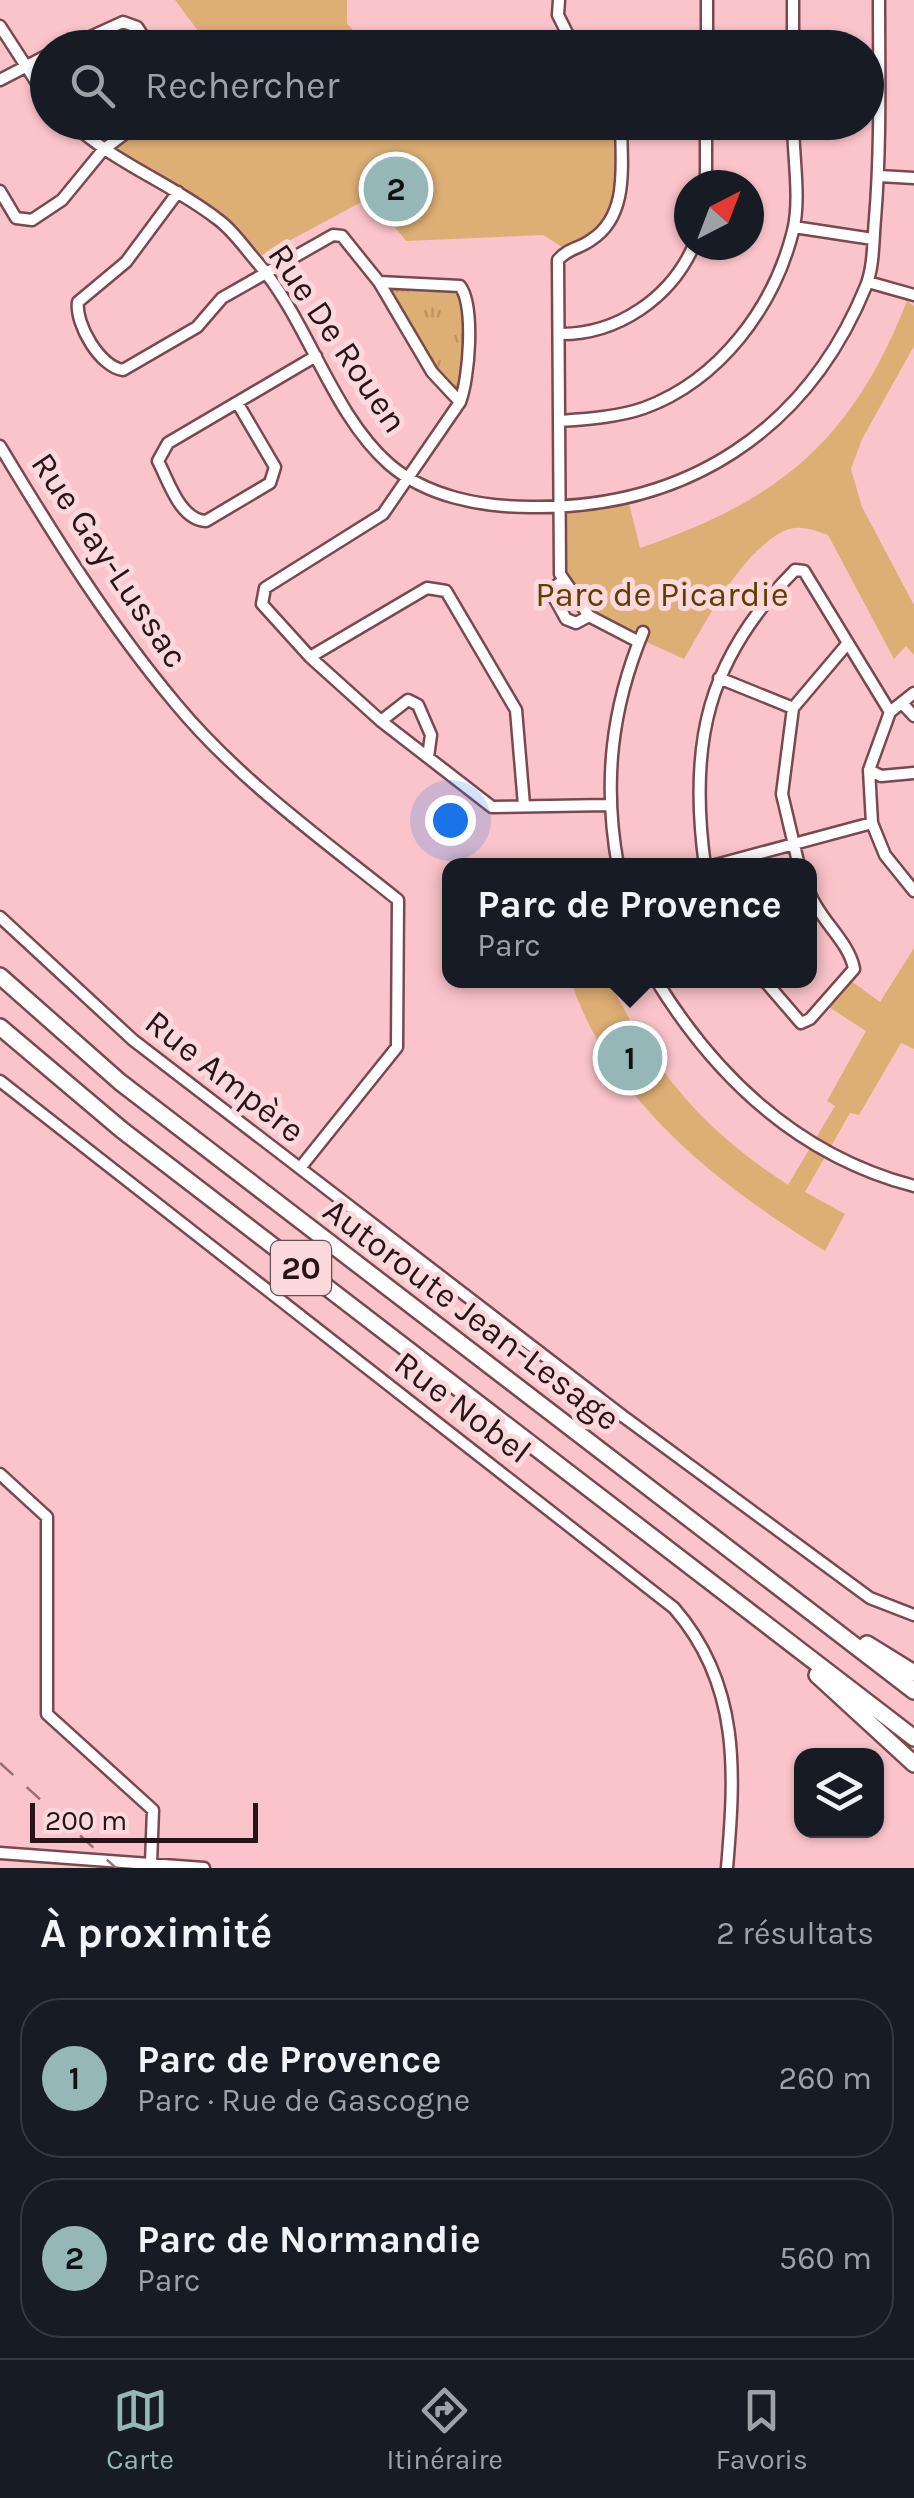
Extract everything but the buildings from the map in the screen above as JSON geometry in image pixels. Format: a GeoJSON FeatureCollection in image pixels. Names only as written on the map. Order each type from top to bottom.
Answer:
{"type":"FeatureCollection","features":[{"type":"Feature","properties":{"kind":"highway","name":"Autoroute Jean-Lesage"},"geometry":{"type":"LineString","coordinates":[[0,976],[128,1088],[914,1691]]}},
{"type":"Feature","properties":{"kind":"highway","name":"Autoroute Jean-Lesage"},"geometry":{"type":"LineString","coordinates":[[0,1027],[104,1116],[914,1738]]}},
{"type":"Feature","properties":{"kind":"highway"},"geometry":{"type":"LineString","coordinates":[[787,1594],[914,1673]]}},
{"type":"Feature","properties":{"kind":"highway"},"geometry":{"type":"LineString","coordinates":[[752,1614],[914,1764]]}},
{"type":"Feature","properties":{"kind":"street"},"geometry":{"type":"LineString","coordinates":[[559,0],[558,15],[566,30]]}},
{"type":"Feature","properties":{"kind":"street"},"geometry":{"type":"LineString","coordinates":[[707,30],[708,0]]}},
{"type":"Feature","properties":{"kind":"street"},"geometry":{"type":"LineString","coordinates":[[793,0],[793,30]]}},
{"type":"Feature","properties":{"kind":"street","name":"Rue De Rouen"},"geometry":{"type":"LineString","coordinates":[[878,0],[878,30]]}},
{"type":"Feature","properties":{"kind":"street"},"geometry":{"type":"LineString","coordinates":[[105,30],[123,22],[139,30]]}},
{"type":"Feature","properties":{"kind":"street"},"geometry":{"type":"LineString","coordinates":[[0,26],[30,74]]}},
{"type":"Feature","properties":{"kind":"street"},"geometry":{"type":"LineString","coordinates":[[0,80],[30,64]]}},
{"type":"Feature","properties":{"kind":"street","name":"Rue De Rouen"},"geometry":{"type":"LineString","coordinates":[[91,140],[221,221],[267,274],[350,414],[388,464],[453,498],[495,507],[558,508],[610,504],[666,488],[720,463],[764,431],[803,393],[834,353],[868,282],[879,140]]}},
{"type":"Feature","properties":{"kind":"street"},"geometry":{"type":"LineString","coordinates":[[0,192],[16,218],[32,220],[62,200],[102,150],[116,140]]}},
{"type":"Feature","properties":{"kind":"street"},"geometry":{"type":"LineString","coordinates":[[617,858],[608,805],[615,718],[641,637],[589,616],[560,574],[558,260],[567,250],[590,242],[615,218],[621,186],[621,140]]}},
{"type":"Feature","properties":{"kind":"street"},"geometry":{"type":"LineString","coordinates":[[706,140],[706,170]]}},
{"type":"Feature","properties":{"kind":"street"},"geometry":{"type":"LineString","coordinates":[[560,421],[644,408],[720,361],[753,322],[778,276],[794,227],[793,140]]}},
{"type":"Feature","properties":{"kind":"street"},"geometry":{"type":"LineString","coordinates":[[879,176],[914,178]]}},
{"type":"Feature","properties":{"kind":"street"},"geometry":{"type":"LineString","coordinates":[[178,192],[126,262],[78,302],[76,315],[105,363],[123,370],[197,327],[222,298],[333,236],[342,236],[378,282],[432,372],[460,402]]}},
{"type":"Feature","properties":{"kind":"street"},"geometry":{"type":"LineString","coordinates":[[794,227],[874,239]]}},
{"type":"Feature","properties":{"kind":"street"},"geometry":{"type":"LineString","coordinates":[[559,334],[582,335],[621,322],[658,296],[687,260]]}},
{"type":"Feature","properties":{"kind":"street"},"geometry":{"type":"LineString","coordinates":[[378,282],[450,283],[467,295],[467,384],[460,402],[383,514],[264,588],[262,604],[310,657],[380,721],[492,807],[608,805]]}},
{"type":"Feature","properties":{"kind":"street"},"geometry":{"type":"LineString","coordinates":[[868,282],[914,295]]}},
{"type":"Feature","properties":{"kind":"street"},"geometry":{"type":"LineString","coordinates":[[238,404],[275,467],[275,476],[270,483],[206,521],[196,521],[187,515],[158,462],[160,452],[238,404],[316,356]]}},
{"type":"Feature","properties":{"kind":"street","name":"Rue Gay-Lussac"},"geometry":{"type":"LineString","coordinates":[[0,446],[86,588],[178,707],[273,801],[398,900],[397,1047],[300,1168]]}},
{"type":"Feature","properties":{"kind":"street"},"geometry":{"type":"LineString","coordinates":[[707,858],[696,801],[704,729],[720,678],[758,607],[795,570],[804,571],[890,712]]}},
{"type":"Feature","properties":{"kind":"street"},"geometry":{"type":"LineString","coordinates":[[564,580],[550,590],[566,619],[576,623],[589,616]]}},
{"type":"Feature","properties":{"kind":"street"},"geometry":{"type":"LineString","coordinates":[[310,657],[427,588],[446,591],[516,710],[524,805]]}},
{"type":"Feature","properties":{"kind":"street"},"geometry":{"type":"LineString","coordinates":[[795,858],[782,794],[793,708],[848,644]]}},
{"type":"Feature","properties":{"kind":"street"},"geometry":{"type":"LineString","coordinates":[[720,678],[793,708]]}},
{"type":"Feature","properties":{"kind":"street"},"geometry":{"type":"LineString","coordinates":[[914,693],[890,712],[869,770],[872,823],[885,856],[914,892]]}},
{"type":"Feature","properties":{"kind":"street"},"geometry":{"type":"LineString","coordinates":[[380,721],[408,700],[418,705],[431,735],[428,758]]}},
{"type":"Feature","properties":{"kind":"street"},"geometry":{"type":"LineString","coordinates":[[902,703],[914,716]]}},
{"type":"Feature","properties":{"kind":"street"},"geometry":{"type":"LineString","coordinates":[[869,770],[881,776],[914,773]]}},
{"type":"Feature","properties":{"kind":"street"},"geometry":{"type":"LineString","coordinates":[[743,858],[872,823]]}},
{"type":"Feature","properties":{"kind":"street"},"geometry":{"type":"LineString","coordinates":[[771,988],[800,1023],[810,1019],[854,970],[852,958],[817,910]]}},
{"type":"Feature","properties":{"kind":"street","name":"Rue Ampère"},"geometry":{"type":"LineString","coordinates":[[0,916],[112,1022],[300,1168],[864,1594],[914,1615]]}},
{"type":"Feature","properties":{"kind":"street"},"geometry":{"type":"LineString","coordinates":[[661,988],[688,1031],[754,1102],[820,1149],[882,1178],[914,1186]]}},
{"type":"Feature","properties":{"kind":"street","name":"Rue Nobel"},"geometry":{"type":"LineString","coordinates":[[0,1081],[674,1608],[709,1661],[730,1725],[734,1771],[727,1868]]}},
{"type":"Feature","properties":{"kind":"street"},"geometry":{"type":"LineString","coordinates":[[0,1474],[46,1517],[47,1714],[153,1810],[151,1864]]}},
{"type":"Feature","properties":{"kind":"street"},"geometry":{"type":"LineString","coordinates":[[0,1854],[204,1868]]}},
{"type":"Feature","properties":{"kind":"green space"},"geometry":{"type":"Polygon","coordinates":[[[175,0],[347,0],[347,23],[352,30],[197,30],[175,0]]]}},
{"type":"Feature","properties":{"kind":"green space"},"geometry":{"type":"Polygon","coordinates":[[[119,140],[620,140],[615,218],[590,242],[567,250],[543,235],[406,241],[371,197],[255,259],[221,221],[103,150],[119,140]]]}},
{"type":"Feature","properties":{"kind":"green space"},"geometry":{"type":"Polygon","coordinates":[[[379,282],[450,283],[468,302],[460,402],[432,372],[379,282]]]}},
{"type":"Feature","properties":{"kind":"green space","name":"Parc de Picardie"},"geometry":{"type":"Polygon","coordinates":[[[907,301],[914,306],[914,346],[862,439],[851,469],[862,507],[914,605],[914,655],[906,646],[894,659],[828,535],[806,528],[784,531],[753,554],[726,588],[684,659],[589,616],[560,574],[558,508],[628,499],[640,548],[733,509],[772,486],[835,428],[862,392],[907,301]]]}},
{"type":"Feature","properties":{"kind":"green space"},"geometry":{"type":"Polygon","coordinates":[[[914,948],[914,1049],[901,1043],[859,1115],[850,1113],[805,1192],[845,1214],[825,1251],[746,1198],[673,1137],[613,1066],[589,1025],[574,988],[613,988],[645,1044],[684,1096],[730,1142],[788,1185],[835,1106],[827,1101],[866,1031],[824,1004],[847,978],[880,1002],[914,948]]]}},
{"type":"Feature","properties":{"kind":"railway"},"geometry":{"type":"LineString","coordinates":[[0,1763],[116,1868]]}},
{"type":"Feature","properties":{"kind":"place","name":"Parc de Normandie"},"geometry":{"type":"Point","coordinates":[396,189]}},
{"type":"Feature","properties":{"kind":"place","name":"Parc de Provence"},"geometry":{"type":"Point","coordinates":[630,1058]}}]}
